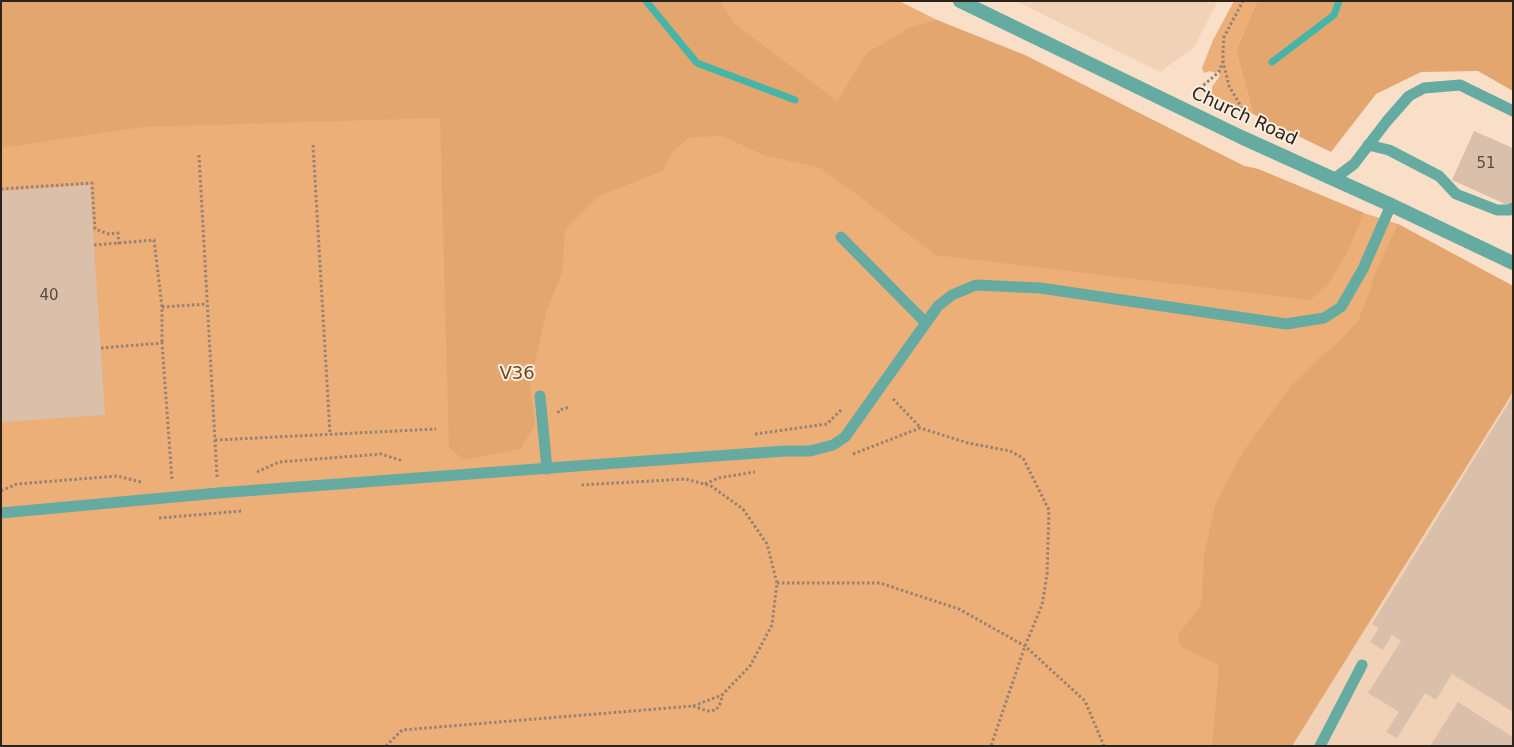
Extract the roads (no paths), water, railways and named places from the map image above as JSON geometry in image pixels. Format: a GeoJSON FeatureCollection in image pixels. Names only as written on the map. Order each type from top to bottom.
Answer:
{"type":"FeatureCollection","features":[{"type":"Feature","properties":{"kind":"street","name":"Church Road"},"geometry":{"type":"LineString","coordinates":[[960,1],[1232,133],[1513,263]]}},
{"type":"Feature","properties":{"kind":"lane"},"geometry":{"type":"LineString","coordinates":[[1334,179],[1354,164],[1409,96],[1424,88],[1460,85],[1513,111]]}},
{"type":"Feature","properties":{"kind":"lane"},"geometry":{"type":"LineString","coordinates":[[1368,145],[1389,150],[1439,176],[1456,194],[1497,210],[1513,208]]}},
{"type":"Feature","properties":{"kind":"lane"},"geometry":{"type":"LineString","coordinates":[[1,512],[218,493],[775,452],[810,452],[833,445],[845,437],[938,306],[952,295],[976,285],[1040,288],[1286,324],[1324,318],[1341,307],[1363,269],[1391,205]]}},
{"type":"Feature","properties":{"kind":"lane"},"geometry":{"type":"LineString","coordinates":[[841,237],[926,323]]}},
{"type":"Feature","properties":{"kind":"lane"},"geometry":{"type":"LineString","coordinates":[[540,396],[547,469]]}},
{"type":"Feature","properties":{"kind":"lane"},"geometry":{"type":"LineString","coordinates":[[1320,746],[1362,665]]}},
{"type":"Feature","properties":{"kind":"waterway"},"geometry":{"type":"LineString","coordinates":[[646,1],[697,63],[795,100]]}},
{"type":"Feature","properties":{"kind":"waterway"},"geometry":{"type":"LineString","coordinates":[[1272,62],[1334,15],[1339,1]]}},
{"type":"Feature","properties":{"kind":"park label","name":"V36"},"geometry":{"type":"Point","coordinates":[517,374]}}]}
